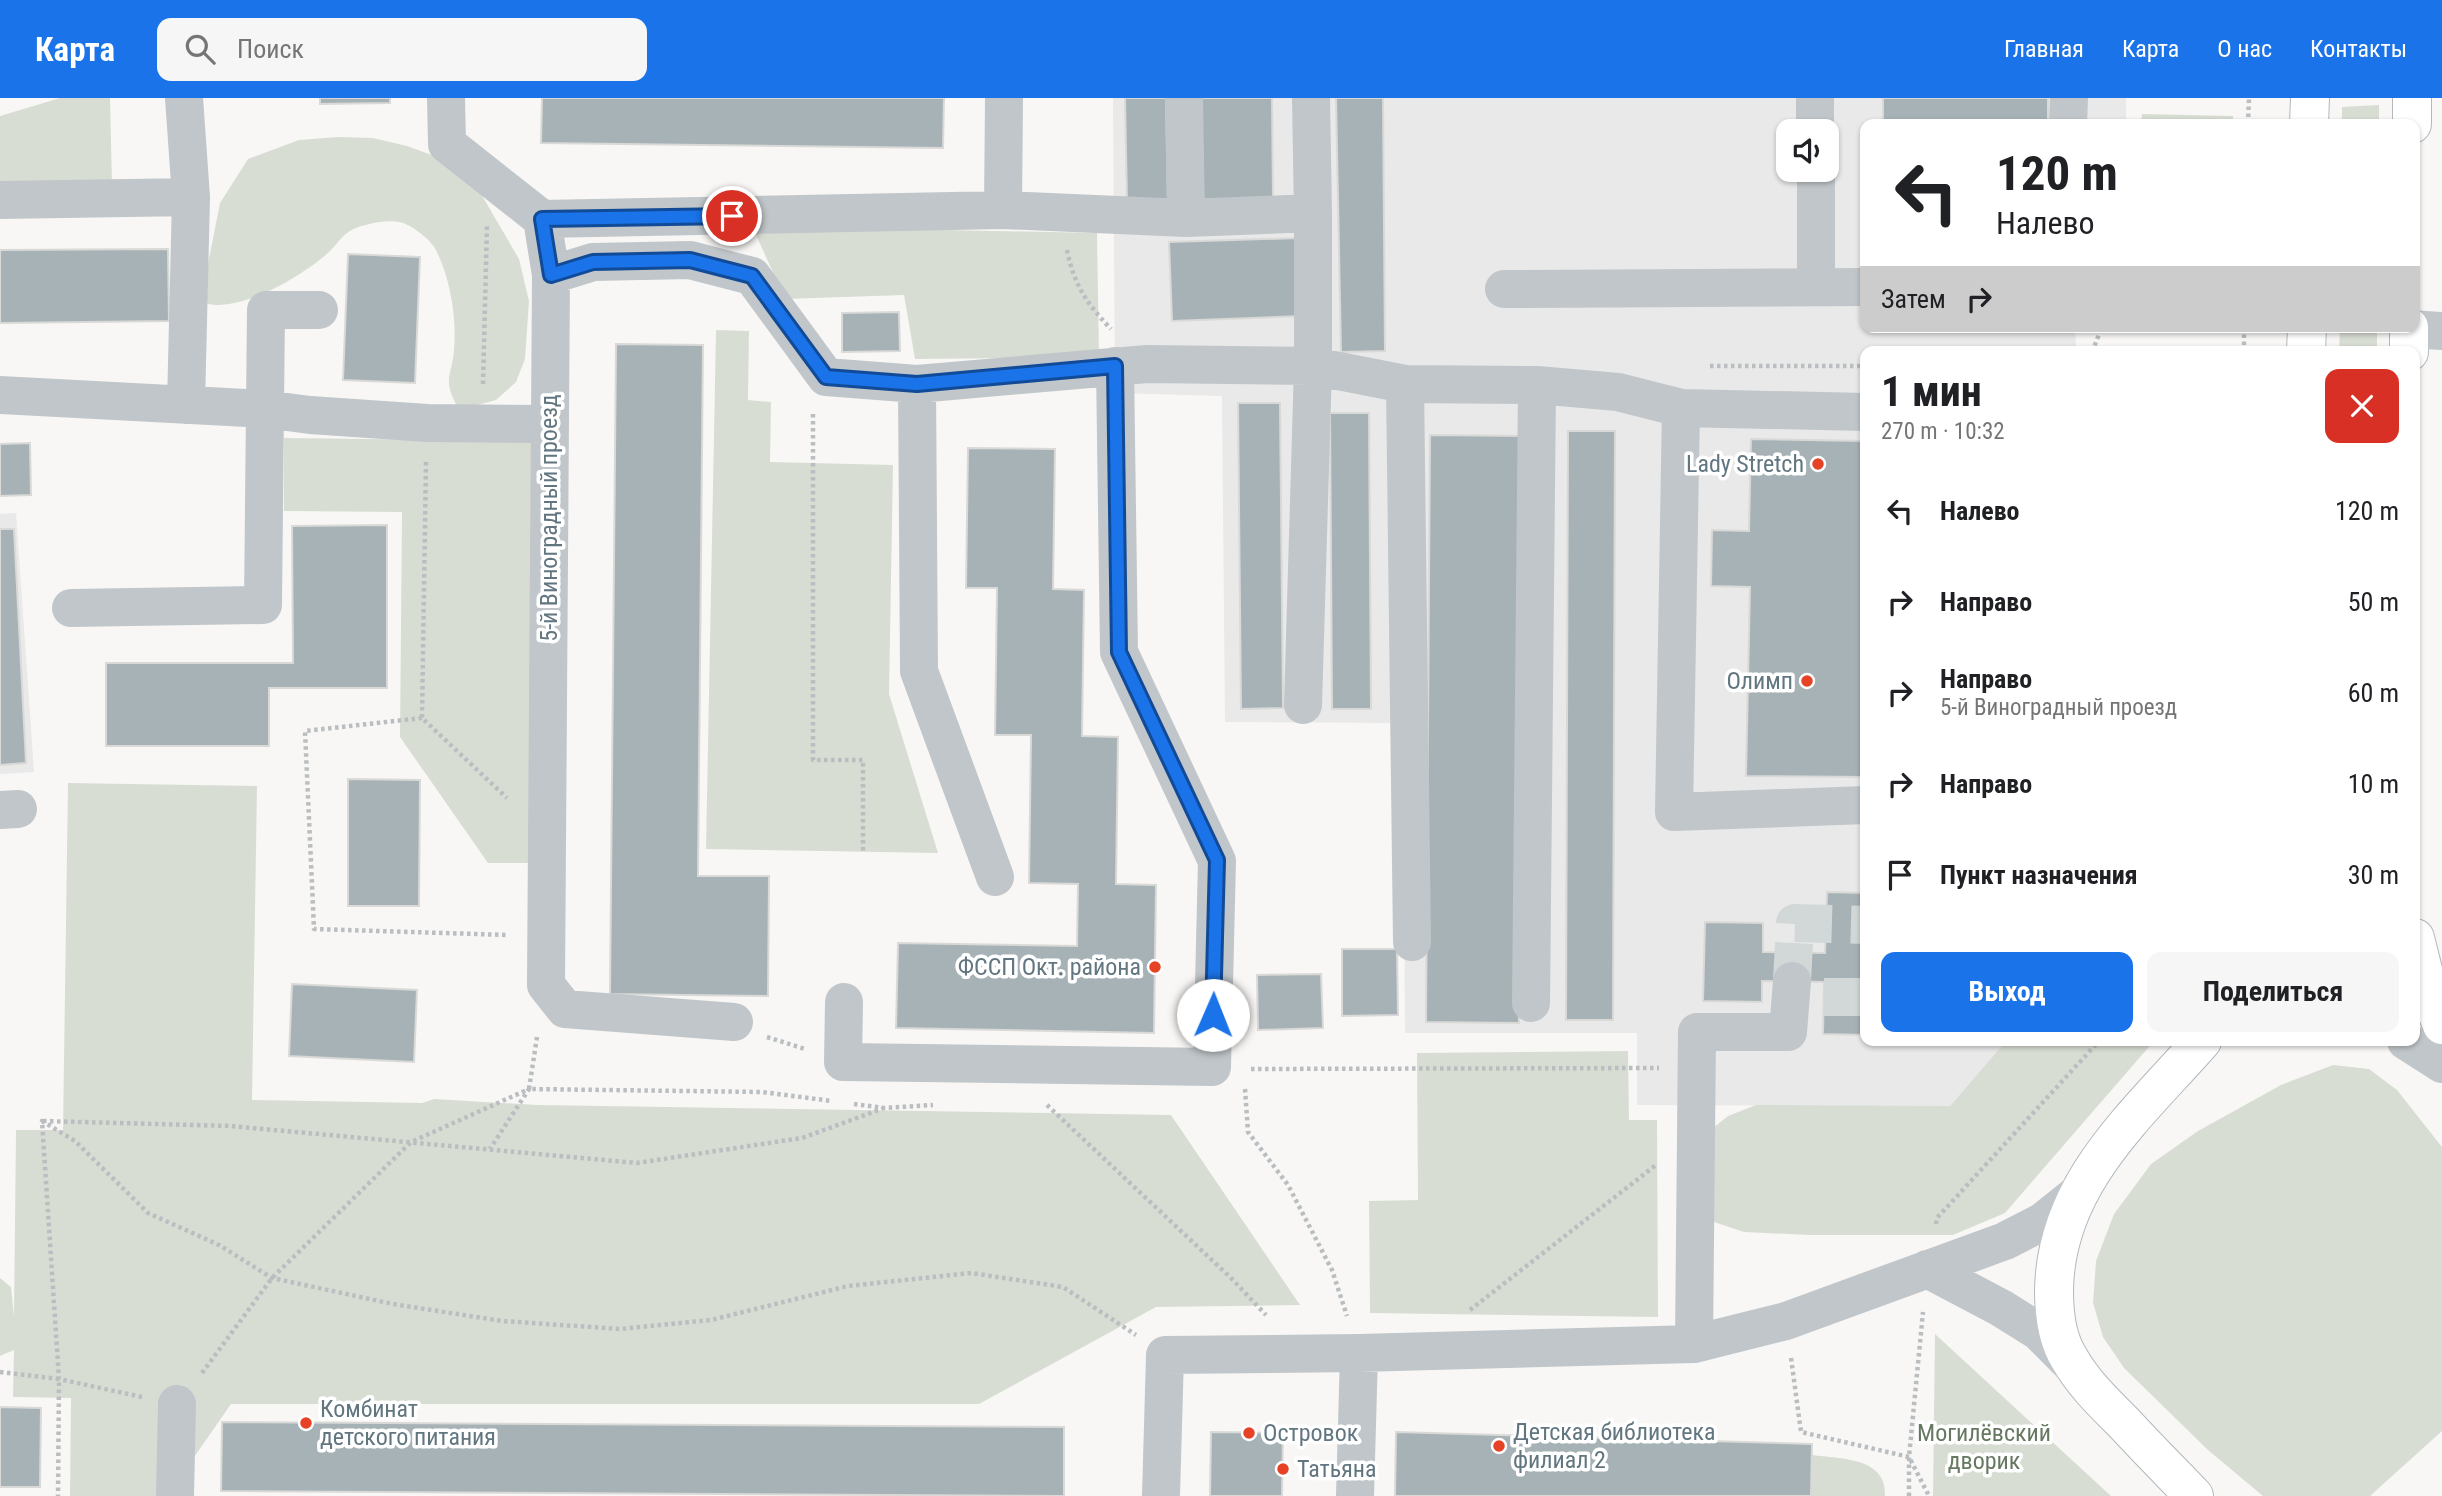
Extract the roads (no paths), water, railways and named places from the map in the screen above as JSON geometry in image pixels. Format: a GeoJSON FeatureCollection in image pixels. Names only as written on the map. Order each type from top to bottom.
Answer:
{"type":"FeatureCollection","features":[{"type":"Feature","properties":{"kind":"main road"},"geometry":{"type":"LineString","coordinates":[[2309,119],[2310,98]]}},
{"type":"Feature","properties":{"kind":"main road"},"geometry":{"type":"LineString","coordinates":[[2412,98],[2412,119]]}},
{"type":"Feature","properties":{"kind":"main road"},"geometry":{"type":"LineString","coordinates":[[2420,958],[2428,990],[2442,1025]]}},
{"type":"Feature","properties":{"kind":"main road"},"geometry":{"type":"LineString","coordinates":[[2194,1496],[2100,1399],[2073,1366],[2058,1326],[2054,1282],[2058,1247],[2077,1194],[2106,1150],[2202,1046]]}},
{"type":"Feature","properties":{"kind":"street"},"geometry":{"type":"LineString","coordinates":[[184,98],[191,197],[186,405]]}},
{"type":"Feature","properties":{"kind":"street"},"geometry":{"type":"LineString","coordinates":[[446,98],[447,144],[542,219],[1003,210],[1186,218],[1313,213]]}},
{"type":"Feature","properties":{"kind":"street"},"geometry":{"type":"LineString","coordinates":[[1003,210],[1004,98]]}},
{"type":"Feature","properties":{"kind":"street"},"geometry":{"type":"LineString","coordinates":[[1184,98],[1186,218]]}},
{"type":"Feature","properties":{"kind":"street"},"geometry":{"type":"LineString","coordinates":[[1303,705],[1313,366],[1311,98]]}},
{"type":"Feature","properties":{"kind":"street"},"geometry":{"type":"LineString","coordinates":[[1815,98],[1815,119]]}},
{"type":"Feature","properties":{"kind":"street"},"geometry":{"type":"LineString","coordinates":[[2068,98],[2068,119]]}},
{"type":"Feature","properties":{"kind":"street"},"geometry":{"type":"LineString","coordinates":[[1816,182],[1816,288]]}},
{"type":"Feature","properties":{"kind":"street"},"geometry":{"type":"LineString","coordinates":[[0,200],[191,197]]}},
{"type":"Feature","properties":{"kind":"street","name":"5-й Виноградный проезд"},"geometry":{"type":"LineString","coordinates":[[542,219],[551,275],[546,985],[565,1009],[734,1022]]}},
{"type":"Feature","properties":{"kind":"street"},"geometry":{"type":"LineString","coordinates":[[551,275],[593,262],[690,260],[752,276],[826,377],[917,384],[1131,365],[1313,366],[1405,384],[1537,385],[1618,391],[1681,408],[1860,412]]}},
{"type":"Feature","properties":{"kind":"street"},"geometry":{"type":"LineString","coordinates":[[1504,289],[1860,287]]}},
{"type":"Feature","properties":{"kind":"street"},"geometry":{"type":"LineString","coordinates":[[71,608],[263,606],[265,310],[319,310]]}},
{"type":"Feature","properties":{"kind":"street"},"geometry":{"type":"LineString","coordinates":[[844,1002],[842,1062],[1228,1068],[1217,860],[1119,652],[1131,365]]}},
{"type":"Feature","properties":{"kind":"street"},"geometry":{"type":"LineString","coordinates":[[917,384],[919,671],[995,877]]}},
{"type":"Feature","properties":{"kind":"street"},"geometry":{"type":"LineString","coordinates":[[1405,384],[1412,942]]}},
{"type":"Feature","properties":{"kind":"street"},"geometry":{"type":"LineString","coordinates":[[1531,1003],[1537,385]]}},
{"type":"Feature","properties":{"kind":"street"},"geometry":{"type":"LineString","coordinates":[[0,395],[264,409],[427,423],[550,424]]}},
{"type":"Feature","properties":{"kind":"street"},"geometry":{"type":"LineString","coordinates":[[1681,408],[1674,812],[1860,805]]}},
{"type":"Feature","properties":{"kind":"street"},"geometry":{"type":"LineString","coordinates":[[1693,1344],[1697,1032],[1788,1032],[1802,991]]}},
{"type":"Feature","properties":{"kind":"street"},"geometry":{"type":"LineString","coordinates":[[2414,1046],[2442,1064]]}},
{"type":"Feature","properties":{"kind":"street"},"geometry":{"type":"LineString","coordinates":[[1161,1496],[1166,1355],[1418,1352],[1693,1344],[1786,1321],[2005,1241],[2042,1222],[2077,1194]]}},
{"type":"Feature","properties":{"kind":"street"},"geometry":{"type":"LineString","coordinates":[[1927,1269],[2038,1331],[2073,1366]]}},
{"type":"Feature","properties":{"kind":"street"},"geometry":{"type":"LineString","coordinates":[[1355,1496],[1359,1353]]}},
{"type":"Feature","properties":{"kind":"street"},"geometry":{"type":"LineString","coordinates":[[175,1496],[177,1404]]}},
{"type":"Feature","properties":{"kind":"tunnel"},"geometry":{"type":"LineString","coordinates":[[1792,981],[1795,923],[1860,925]]}},
{"type":"Feature","properties":{"kind":"tunnel"},"geometry":{"type":"LineString","coordinates":[[1824,997],[1860,997]]}},
{"type":"Feature","properties":{"kind":"place","name":"Lady Stretch"},"geometry":{"type":"Point","coordinates":[1818,464]}},
{"type":"Feature","properties":{"kind":"place","name":"Олимп"},"geometry":{"type":"Point","coordinates":[1807,681]}},
{"type":"Feature","properties":{"kind":"place","name":"ФССП Окт. района"},"geometry":{"type":"Point","coordinates":[1155,967]}},
{"type":"Feature","properties":{"kind":"place","name":"Комбинат детского питания"},"geometry":{"type":"Point","coordinates":[306,1423]}},
{"type":"Feature","properties":{"kind":"place","name":"Островок"},"geometry":{"type":"Point","coordinates":[1249,1433]}},
{"type":"Feature","properties":{"kind":"place","name":"Детская библиотека филиал 2"},"geometry":{"type":"Point","coordinates":[1499,1446]}},
{"type":"Feature","properties":{"kind":"place","name":"Татьяна"},"geometry":{"type":"Point","coordinates":[1283,1469]}},
{"type":"Feature","properties":{"kind":"park label","name":"Могилёвский дворик"},"geometry":{"type":"Point","coordinates":[1984,1447]}}]}
